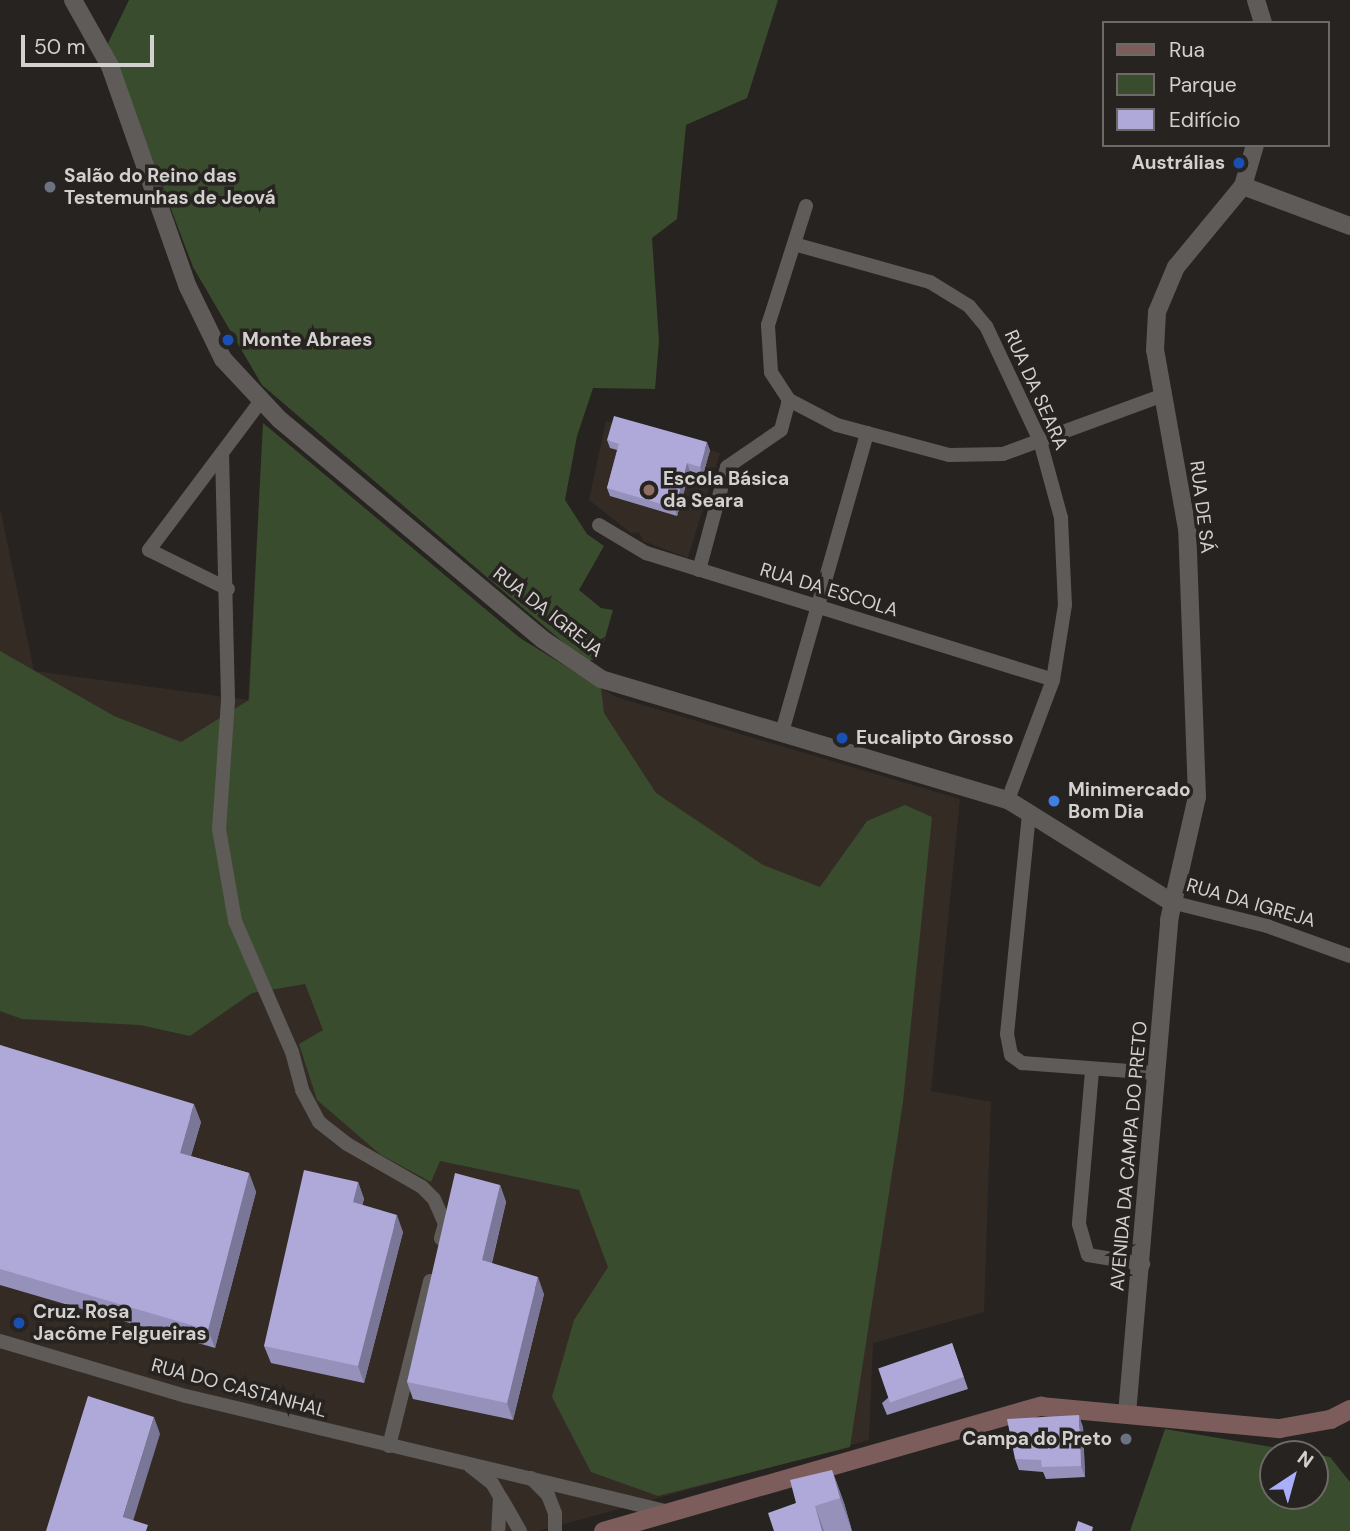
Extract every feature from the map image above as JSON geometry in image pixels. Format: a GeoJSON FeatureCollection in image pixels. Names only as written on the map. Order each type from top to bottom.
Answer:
{"type":"FeatureCollection","features":[{"type":"Feature","properties":{"kind":"main road"},"geometry":{"type":"LineString","coordinates":[[603,1531],[1012,1411],[1064,1405],[1127,1414],[1279,1428],[1318,1422],[1350,1409]]}},
{"type":"Feature","properties":{"kind":"street","name":"RUA DA IGREJA"},"geometry":{"type":"LineString","coordinates":[[73,0],[110,66],[188,288],[223,359],[260,402],[542,639],[601,679],[1008,800],[1171,902],[1267,926],[1350,956]]}},
{"type":"Feature","properties":{"kind":"street"},"geometry":{"type":"LineString","coordinates":[[1256,0],[1262,21]]}},
{"type":"Feature","properties":{"kind":"street","name":"RUA DE SÁ"},"geometry":{"type":"LineString","coordinates":[[1171,902],[1197,797],[1187,529],[1155,350],[1157,312],[1176,267],[1242,186],[1254,147]]}},
{"type":"Feature","properties":{"kind":"street"},"geometry":{"type":"LineString","coordinates":[[1242,186],[1350,226]]}},
{"type":"Feature","properties":{"kind":"street"},"geometry":{"type":"LineString","coordinates":[[806,206],[768,325],[771,372],[789,400],[837,425],[949,455],[1003,454],[1163,395]]}},
{"type":"Feature","properties":{"kind":"street","name":"RUA DA SEARA"},"geometry":{"type":"LineString","coordinates":[[794,244],[930,282],[969,306],[986,326],[1041,441],[1061,518],[1065,605],[1053,680],[1008,800]]}},
{"type":"Feature","properties":{"kind":"street"},"geometry":{"type":"LineString","coordinates":[[699,570],[727,467],[781,430],[789,400]]}},
{"type":"Feature","properties":{"kind":"street"},"geometry":{"type":"LineString","coordinates":[[228,590],[149,550],[260,402]]}},
{"type":"Feature","properties":{"kind":"street"},"geometry":{"type":"LineString","coordinates":[[782,732],[867,433]]}},
{"type":"Feature","properties":{"kind":"street"},"geometry":{"type":"LineString","coordinates":[[222,453],[228,590],[226,752],[219,829],[235,920],[292,1052],[302,1090],[319,1122],[435,1199],[445,1224],[389,1446]]}},
{"type":"Feature","properties":{"kind":"street","name":"RUA DA ESCOLA"},"geometry":{"type":"LineString","coordinates":[[599,525],[646,553],[1053,680]]}},
{"type":"Feature","properties":{"kind":"street"},"geometry":{"type":"LineString","coordinates":[[1029,814],[1007,1034],[1011,1055],[1022,1063],[1092,1071],[1156,1073]]}},
{"type":"Feature","properties":{"kind":"street","name":"AVENIDA DA CAMPA DO PRETO"},"geometry":{"type":"LineString","coordinates":[[1127,1414],[1143,1264],[1171,902]]}},
{"type":"Feature","properties":{"kind":"street"},"geometry":{"type":"LineString","coordinates":[[1092,1071],[1079,1224],[1088,1255],[1143,1264]]}},
{"type":"Feature","properties":{"kind":"street","name":"RUA DO CASTANHAL"},"geometry":{"type":"LineString","coordinates":[[1,1345],[186,1396],[470,1466],[530,1476],[669,1511]]}},
{"type":"Feature","properties":{"kind":"street","name":"RUA DO CASTANHAL"},"geometry":{"type":"LineString","coordinates":[[470,1466],[492,1483],[520,1531]]}},
{"type":"Feature","properties":{"kind":"street"},"geometry":{"type":"LineString","coordinates":[[530,1476],[548,1494],[555,1513],[555,1531]]}},
{"type":"Feature","properties":{"kind":"street"},"geometry":{"type":"LineString","coordinates":[[498,1531],[500,1497]]}},
{"type":"Feature","properties":{"kind":"shaded area","name":"Escola Básica da Seara"},"geometry":{"type":"Polygon","coordinates":[[[606,421],[720,453],[688,558],[643,541],[639,532],[631,533],[589,500],[606,421]]]}},
{"type":"Feature","properties":{"kind":"shaded area"},"geometry":{"type":"Polygon","coordinates":[[[263,423],[520,638],[616,697],[960,799],[931,1091],[991,1102],[984,1312],[873,1343],[869,1440],[539,1531],[0,1531],[0,508],[34,671],[248,700],[263,423]]]}},
{"type":"Feature","properties":{"kind":"green space"},"geometry":{"type":"Polygon","coordinates":[[[129,0],[778,0],[747,98],[686,125],[677,219],[652,238],[659,341],[655,389],[593,388],[577,436],[565,500],[587,534],[604,546],[579,590],[601,608],[613,610],[599,659],[585,661],[262,385],[193,267],[108,43],[129,0]]]}},
{"type":"Feature","properties":{"kind":"green space"},"geometry":{"type":"Polygon","coordinates":[[[263,423],[520,638],[601,688],[604,713],[656,793],[763,865],[820,887],[867,821],[905,805],[932,817],[903,1102],[850,1447],[658,1496],[591,1472],[552,1397],[574,1320],[608,1267],[579,1190],[440,1161],[431,1182],[381,1155],[317,1100],[299,1044],[323,1030],[305,984],[252,993],[190,1036],[140,1025],[22,1019],[0,1011],[0,651],[114,716],[181,742],[249,700],[263,423]]]}},
{"type":"Feature","properties":{"kind":"green space"},"geometry":{"type":"Polygon","coordinates":[[[1165,1429],[1259,1445],[1259,1510],[1329,1510],[1329,1457],[1350,1482],[1350,1531],[1130,1531],[1165,1429]]]}},
{"type":"Feature","properties":{"kind":"building"},"geometry":{"type":"Polygon","coordinates":[[[614,416],[707,442],[700,467],[687,463],[675,508],[607,488],[619,444],[607,440],[614,416]]]}},
{"type":"Feature","properties":{"kind":"building"},"geometry":{"type":"Polygon","coordinates":[[[0,1045],[194,1104],[180,1153],[249,1173],[208,1330],[0,1269],[0,1045]]]}},
{"type":"Feature","properties":{"kind":"building"},"geometry":{"type":"Polygon","coordinates":[[[304,1170],[358,1182],[353,1202],[397,1215],[358,1366],[264,1346],[304,1170]]]}},
{"type":"Feature","properties":{"kind":"building"},"geometry":{"type":"Polygon","coordinates":[[[455,1173],[500,1185],[482,1260],[538,1277],[507,1403],[407,1382],[455,1173]]]}},
{"type":"Feature","properties":{"kind":"building"},"geometry":{"type":"Polygon","coordinates":[[[952,1343],[964,1377],[890,1402],[878,1368],[952,1343]]]}},
{"type":"Feature","properties":{"kind":"building"},"geometry":{"type":"Polygon","coordinates":[[[88,1396],[154,1417],[123,1517],[148,1525],[146,1531],[46,1531],[88,1396]]]}},
{"type":"Feature","properties":{"kind":"building"},"geometry":{"type":"Polygon","coordinates":[[[1079,1415],[1081,1466],[1042,1467],[1041,1460],[1015,1459],[1007,1419],[1079,1415]]]}},
{"type":"Feature","properties":{"kind":"building"},"geometry":{"type":"Polygon","coordinates":[[[832,1470],[840,1498],[815,1506],[822,1531],[774,1531],[768,1513],[796,1503],[790,1480],[832,1470]]]}},
{"type":"Feature","properties":{"kind":"building"},"geometry":{"type":"Polygon","coordinates":[[[1078,1521],[1093,1527],[1092,1531],[1075,1531],[1078,1521]]]}},
{"type":"Feature","properties":{"kind":"place","name":"Austrálias"},"geometry":{"type":"Point","coordinates":[1239,163]}},
{"type":"Feature","properties":{"kind":"place","name":"Salão do Reino das Testemunhas de Jeová"},"geometry":{"type":"Point","coordinates":[50,187]}},
{"type":"Feature","properties":{"kind":"place","name":"Monte Abraes"},"geometry":{"type":"Point","coordinates":[228,340]}},
{"type":"Feature","properties":{"kind":"place","name":"Escola Básica da Seara"},"geometry":{"type":"Point","coordinates":[649,490]}},
{"type":"Feature","properties":{"kind":"place","name":"Eucalipto Grosso"},"geometry":{"type":"Point","coordinates":[842,738]}},
{"type":"Feature","properties":{"kind":"place","name":"Minimercado Bom Dia"},"geometry":{"type":"Point","coordinates":[1054,801]}},
{"type":"Feature","properties":{"kind":"place","name":"Cruz. Rosa Jacôme Felgueiras"},"geometry":{"type":"Point","coordinates":[19,1323]}},
{"type":"Feature","properties":{"kind":"place","name":"Campa do Preto"},"geometry":{"type":"Point","coordinates":[1126,1439]}}]}
